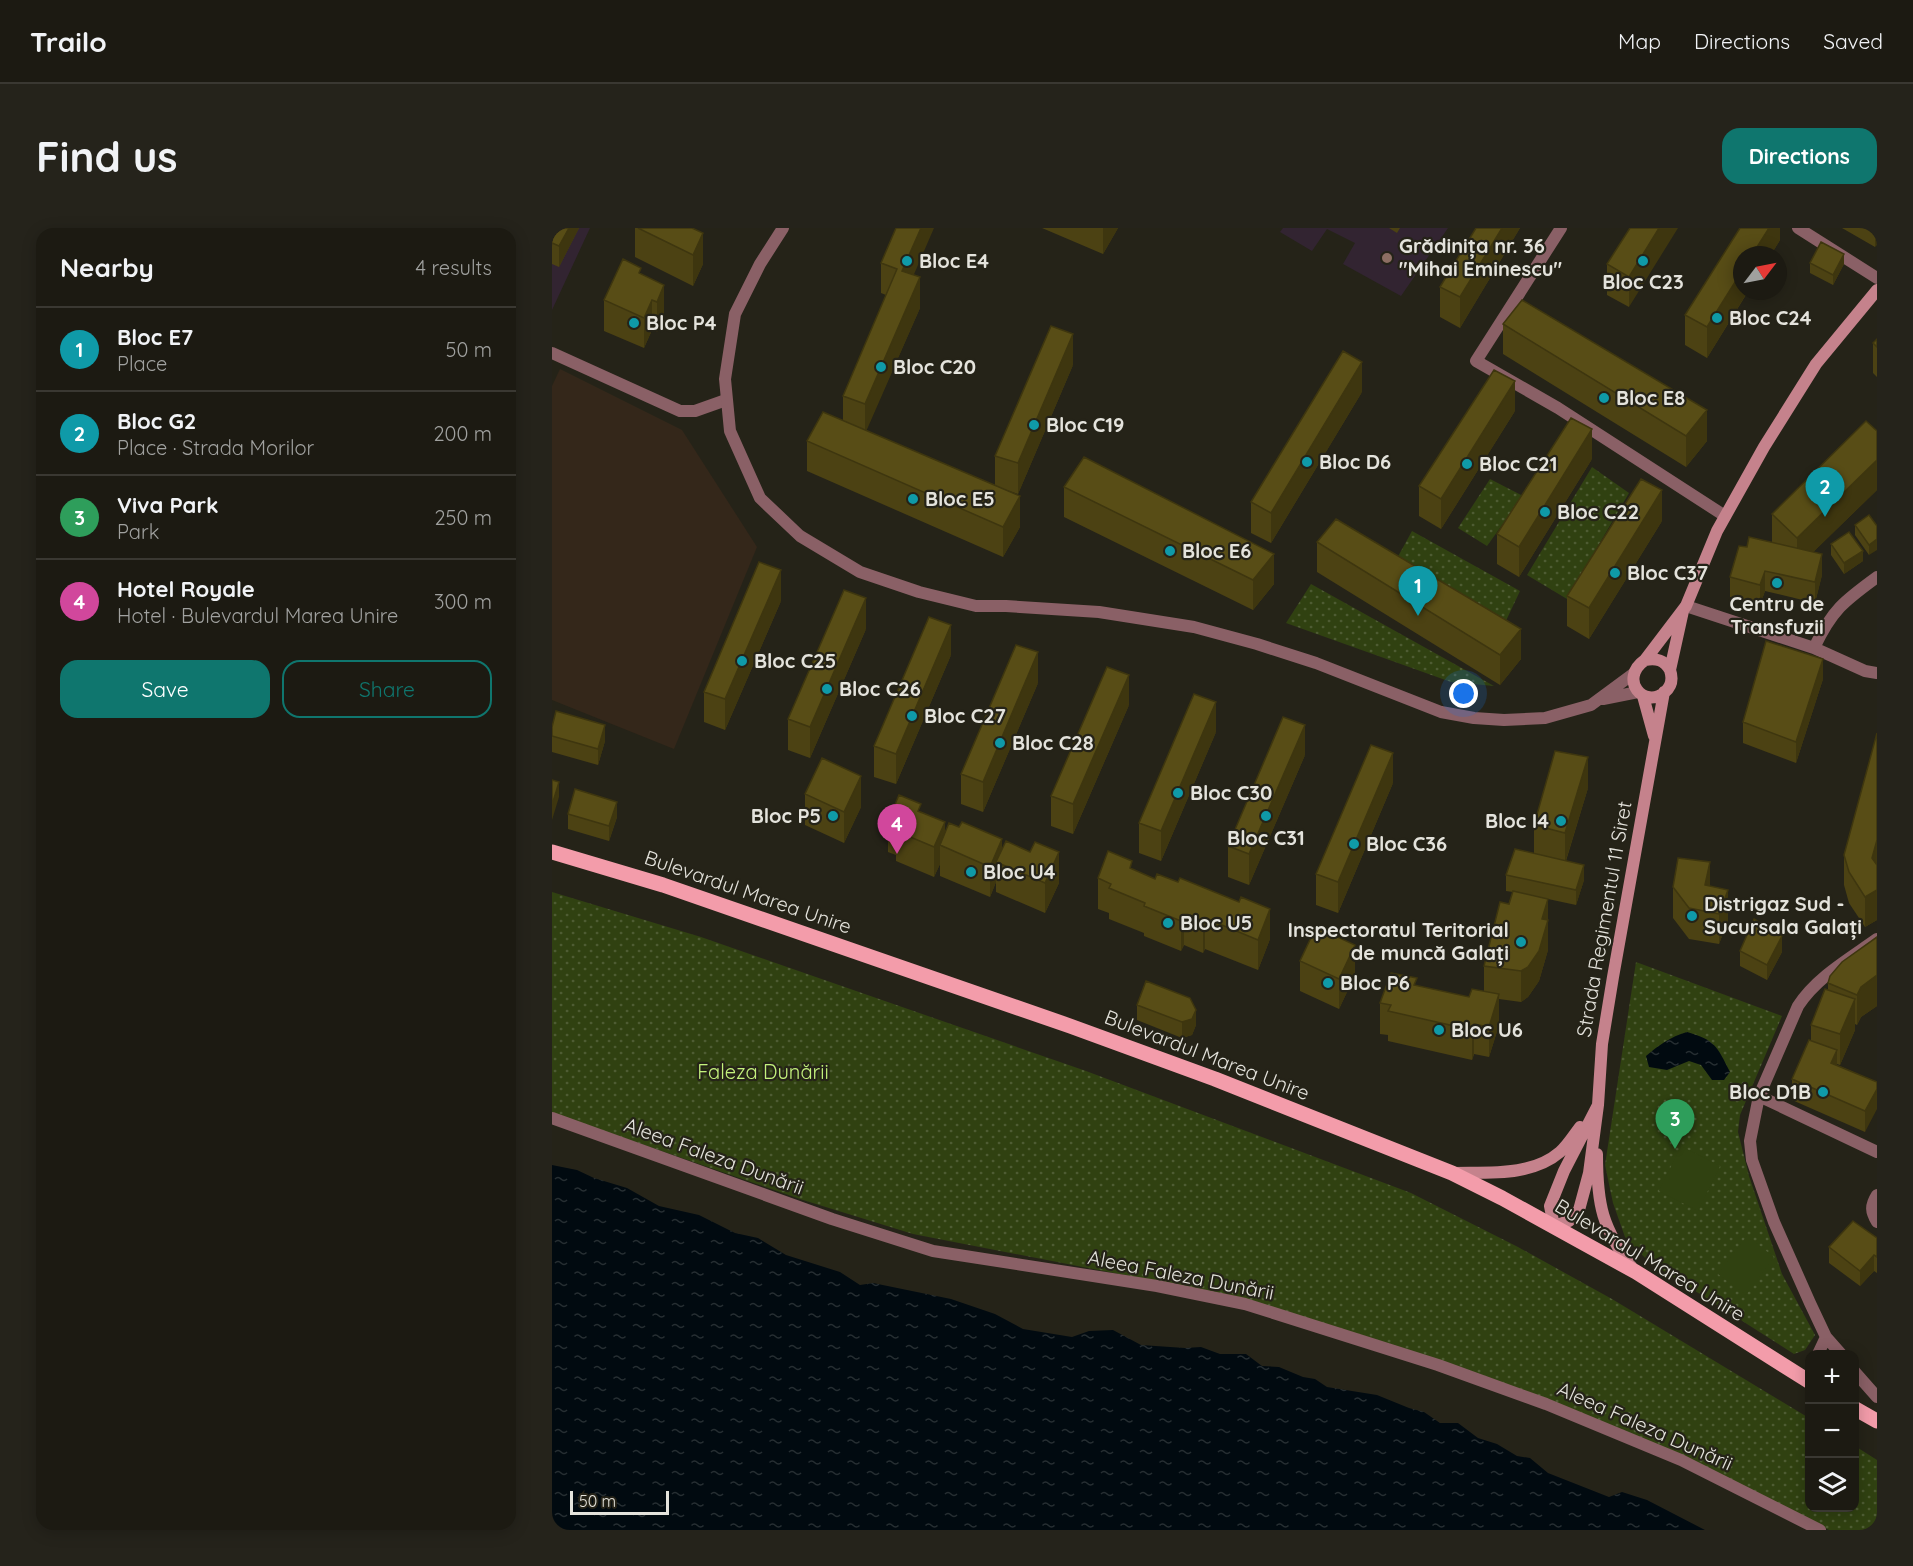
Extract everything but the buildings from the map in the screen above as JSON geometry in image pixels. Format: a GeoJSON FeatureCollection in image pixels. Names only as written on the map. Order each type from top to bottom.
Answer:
{"type":"FeatureCollection","features":[{"type":"Feature","properties":{"kind":"main road"},"geometry":{"type":"LineString","coordinates":[[1641,694],[1651,698],[1660,696],[1671,683],[1669,667],[1685,609],[1725,516],[1764,447],[1816,364],[1877,290]]}},
{"type":"Feature","properties":{"kind":"main road"},"geometry":{"type":"LineString","coordinates":[[1645,660],[1685,609]]}},
{"type":"Feature","properties":{"kind":"main road"},"geometry":{"type":"LineString","coordinates":[[1655,740],[1641,694],[1634,684],[1633,674],[1637,665],[1654,658],[1669,667]]}},
{"type":"Feature","properties":{"kind":"main road","name":"Strada Regimentul 11 Siret"},"geometry":{"type":"LineString","coordinates":[[1598,1105],[1602,1044],[1664,692]]}},
{"type":"Feature","properties":{"kind":"main road","name":"Bulevardul Marea Unire"},"geometry":{"type":"LineString","coordinates":[[552,852],[663,885],[1070,1026],[1215,1079],[1452,1173],[1636,1272],[1805,1376]]}},
{"type":"Feature","properties":{"kind":"main road"},"geometry":{"type":"LineString","coordinates":[[1452,1173],[1512,1172],[1540,1165],[1560,1152],[1598,1105]]}},
{"type":"Feature","properties":{"kind":"main road"},"geometry":{"type":"LineString","coordinates":[[1598,1105],[1588,1173],[1579,1210],[1569,1221],[1554,1226],[1550,1206],[1564,1171],[1598,1105]]}},
{"type":"Feature","properties":{"kind":"main road"},"geometry":{"type":"LineString","coordinates":[[1598,1105],[1598,1198],[1615,1244],[1636,1272]]}},
{"type":"Feature","properties":{"kind":"main road"},"geometry":{"type":"LineString","coordinates":[[1859,1411],[1877,1421]]}},
{"type":"Feature","properties":{"kind":"street"},"geometry":{"type":"LineString","coordinates":[[783,228],[760,264],[735,314],[725,379],[730,431],[760,498],[800,536],[860,572],[909,589],[975,606],[1099,612],[1194,627],[1316,663],[1441,712],[1474,718],[1504,720],[1545,718],[1591,705],[1633,674]]}},
{"type":"Feature","properties":{"kind":"street"},"geometry":{"type":"LineString","coordinates":[[1561,228],[1476,361],[1558,408],[1725,516]]}},
{"type":"Feature","properties":{"kind":"street"},"geometry":{"type":"LineString","coordinates":[[1798,228],[1877,278]]}},
{"type":"Feature","properties":{"kind":"street"},"geometry":{"type":"LineString","coordinates":[[552,353],[680,411],[695,411],[726,400]]}},
{"type":"Feature","properties":{"kind":"street"},"geometry":{"type":"LineString","coordinates":[[1814,648],[1826,623],[1845,600],[1877,577]]}},
{"type":"Feature","properties":{"kind":"street"},"geometry":{"type":"LineString","coordinates":[[1685,609],[1814,648],[1865,671],[1877,673]]}},
{"type":"Feature","properties":{"kind":"street"},"geometry":{"type":"LineString","coordinates":[[1599,700],[1641,694]]}},
{"type":"Feature","properties":{"kind":"street"},"geometry":{"type":"LineString","coordinates":[[1837,1350],[1826,1337],[1774,1222],[1752,1160],[1750,1141],[1759,1096],[1798,1006],[1806,994],[1823,978],[1877,939]]}},
{"type":"Feature","properties":{"kind":"street"},"geometry":{"type":"LineString","coordinates":[[1759,1096],[1877,1152]]}},
{"type":"Feature","properties":{"kind":"street","name":"Aleea Faleza Dunării"},"geometry":{"type":"LineString","coordinates":[[552,1118],[832,1219],[933,1251],[1157,1286],[1245,1304],[1438,1365],[1546,1404],[1682,1460],[1820,1530]]}},
{"type":"Feature","properties":{"kind":"street"},"geometry":{"type":"LineString","coordinates":[[1877,1195],[1872,1202],[1871,1212],[1877,1222]]}},
{"type":"Feature","properties":{"kind":"street"},"geometry":{"type":"LineString","coordinates":[[1820,1350],[1826,1337]]}},
{"type":"Feature","properties":{"kind":"street"},"geometry":{"type":"LineString","coordinates":[[1859,1377],[1877,1397]]}},
{"type":"Feature","properties":{"kind":"shaded area"},"geometry":{"type":"Polygon","coordinates":[[[552,228],[590,228],[552,310],[552,228]]]}},
{"type":"Feature","properties":{"kind":"shaded area","name":"Grădinița nr. 36 \"Mihai Eminescu\""},"geometry":{"type":"Polygon","coordinates":[[[1283,228],[1448,228],[1401,296],[1343,264],[1355,243],[1327,229],[1312,251],[1280,232],[1283,228]]]}},
{"type":"Feature","properties":{"kind":"shaded area"},"geometry":{"type":"Polygon","coordinates":[[[560,369],[682,430],[757,547],[674,749],[552,700],[552,386],[560,369]]]}},
{"type":"Feature","properties":{"kind":"green space"},"geometry":{"type":"Polygon","coordinates":[[[1592,467],[1629,493],[1567,599],[1527,575],[1592,467]]]}},
{"type":"Feature","properties":{"kind":"green space"},"geometry":{"type":"Polygon","coordinates":[[[1490,479],[1523,496],[1487,546],[1458,528],[1490,479]]]}},
{"type":"Feature","properties":{"kind":"green space"},"geometry":{"type":"Polygon","coordinates":[[[1412,531],[1520,591],[1504,625],[1395,562],[1412,531]]]}},
{"type":"Feature","properties":{"kind":"green space"},"geometry":{"type":"Polygon","coordinates":[[[1311,584],[1494,686],[1451,682],[1286,623],[1311,584]]]}},
{"type":"Feature","properties":{"kind":"green space","name":"Faleza Dunării"},"geometry":{"type":"Polygon","coordinates":[[[552,892],[701,937],[1086,1071],[1411,1193],[1518,1247],[1612,1299],[1805,1416],[1805,1512],[1859,1512],[1859,1449],[1877,1460],[1877,1530],[1829,1530],[1753,1491],[1617,1431],[1191,1288],[913,1234],[803,1200],[552,1113],[552,892]]]}},
{"type":"Feature","properties":{"kind":"green space"},"geometry":{"type":"Polygon","coordinates":[[[1636,962],[1782,1016],[1740,1115],[1738,1132],[1749,1176],[1782,1274],[1815,1335],[1805,1350],[1794,1354],[1648,1261],[1625,1237],[1613,1203],[1605,1165],[1636,962]]]}},
{"type":"Feature","properties":{"kind":"green space"},"geometry":{"type":"Polygon","coordinates":[[[1681,1146],[1720,1166],[1698,1211],[1659,1191],[1681,1146]]]}},
{"type":"Feature","properties":{"kind":"green space"},"geometry":{"type":"Polygon","coordinates":[[[1747,1236],[1774,1257],[1746,1295],[1718,1274],[1747,1236]]]}},
{"type":"Feature","properties":{"kind":"water"},"geometry":{"type":"Polygon","coordinates":[[[1687,1032],[1704,1038],[1718,1050],[1730,1072],[1724,1080],[1712,1080],[1701,1065],[1689,1061],[1667,1070],[1649,1067],[1646,1056],[1675,1036],[1687,1032]]]}},
{"type":"Feature","properties":{"kind":"water"},"geometry":{"type":"Polygon","coordinates":[[[552,1165],[577,1170],[627,1188],[659,1206],[699,1215],[735,1233],[758,1238],[786,1255],[840,1272],[860,1285],[873,1283],[951,1299],[995,1314],[1023,1329],[1072,1337],[1089,1331],[1113,1330],[1141,1345],[1201,1347],[1220,1354],[1246,1354],[1262,1366],[1279,1367],[1303,1377],[1315,1379],[1327,1387],[1377,1395],[1424,1412],[1440,1423],[1458,1423],[1478,1438],[1497,1444],[1517,1456],[1530,1458],[1548,1473],[1609,1497],[1622,1492],[1647,1500],[1705,1530],[552,1530],[552,1165]]]}},
{"type":"Feature","properties":{"kind":"place","name":"Grădinița nr. 36 \"Mihai Eminescu\""},"geometry":{"type":"Point","coordinates":[1387,258]}},
{"type":"Feature","properties":{"kind":"place","name":"Bloc E4"},"geometry":{"type":"Point","coordinates":[907,261]}},
{"type":"Feature","properties":{"kind":"place","name":"Bloc C23"},"geometry":{"type":"Point","coordinates":[1643,261]}},
{"type":"Feature","properties":{"kind":"place","name":"Bloc C24"},"geometry":{"type":"Point","coordinates":[1717,318]}},
{"type":"Feature","properties":{"kind":"place","name":"Bloc P4"},"geometry":{"type":"Point","coordinates":[634,323]}},
{"type":"Feature","properties":{"kind":"place","name":"Bloc C20"},"geometry":{"type":"Point","coordinates":[881,367]}},
{"type":"Feature","properties":{"kind":"place","name":"Bloc E8"},"geometry":{"type":"Point","coordinates":[1604,398]}},
{"type":"Feature","properties":{"kind":"place","name":"Bloc C19"},"geometry":{"type":"Point","coordinates":[1034,425]}},
{"type":"Feature","properties":{"kind":"place","name":"Bloc D6"},"geometry":{"type":"Point","coordinates":[1307,462]}},
{"type":"Feature","properties":{"kind":"place","name":"Bloc C21"},"geometry":{"type":"Point","coordinates":[1467,464]}},
{"type":"Feature","properties":{"kind":"place","name":"Bloc E5"},"geometry":{"type":"Point","coordinates":[913,499]}},
{"type":"Feature","properties":{"kind":"place","name":"Bloc C22"},"geometry":{"type":"Point","coordinates":[1545,512]}},
{"type":"Feature","properties":{"kind":"place","name":"Bloc G2"},"geometry":{"type":"Point","coordinates":[1825,517]}},
{"type":"Feature","properties":{"kind":"place","name":"Bloc E6"},"geometry":{"type":"Point","coordinates":[1170,551]}},
{"type":"Feature","properties":{"kind":"place","name":"Bloc C37"},"geometry":{"type":"Point","coordinates":[1615,573]}},
{"type":"Feature","properties":{"kind":"place","name":"Centru de Transfuzii"},"geometry":{"type":"Point","coordinates":[1777,583]}},
{"type":"Feature","properties":{"kind":"place","name":"Bloc E7"},"geometry":{"type":"Point","coordinates":[1418,616]}},
{"type":"Feature","properties":{"kind":"place","name":"Bloc C25"},"geometry":{"type":"Point","coordinates":[742,661]}},
{"type":"Feature","properties":{"kind":"place","name":"Bloc C26"},"geometry":{"type":"Point","coordinates":[827,689]}},
{"type":"Feature","properties":{"kind":"place","name":"Bloc C27"},"geometry":{"type":"Point","coordinates":[912,716]}},
{"type":"Feature","properties":{"kind":"place","name":"Bloc C28"},"geometry":{"type":"Point","coordinates":[1000,743]}},
{"type":"Feature","properties":{"kind":"place","name":"Bloc C30"},"geometry":{"type":"Point","coordinates":[1178,793]}},
{"type":"Feature","properties":{"kind":"place","name":"Bloc P5"},"geometry":{"type":"Point","coordinates":[833,816]}},
{"type":"Feature","properties":{"kind":"place","name":"Bloc C31"},"geometry":{"type":"Point","coordinates":[1266,816]}},
{"type":"Feature","properties":{"kind":"place","name":"Bloc I4"},"geometry":{"type":"Point","coordinates":[1561,821]}},
{"type":"Feature","properties":{"kind":"place","name":"Bloc C36"},"geometry":{"type":"Point","coordinates":[1354,844]}},
{"type":"Feature","properties":{"kind":"place","name":"Hotel Royale"},"geometry":{"type":"Point","coordinates":[897,854]}},
{"type":"Feature","properties":{"kind":"place","name":"Bloc U4"},"geometry":{"type":"Point","coordinates":[971,872]}},
{"type":"Feature","properties":{"kind":"place","name":"Distrigaz Sud - Sucursala Galați"},"geometry":{"type":"Point","coordinates":[1692,916]}},
{"type":"Feature","properties":{"kind":"place","name":"Bloc U5"},"geometry":{"type":"Point","coordinates":[1168,923]}},
{"type":"Feature","properties":{"kind":"place","name":"Inspectoratul Teritorial de muncă Galați"},"geometry":{"type":"Point","coordinates":[1521,942]}},
{"type":"Feature","properties":{"kind":"place","name":"Bloc P6"},"geometry":{"type":"Point","coordinates":[1328,983]}},
{"type":"Feature","properties":{"kind":"place","name":"Bloc U6"},"geometry":{"type":"Point","coordinates":[1439,1030]}},
{"type":"Feature","properties":{"kind":"place","name":"Bloc D1B"},"geometry":{"type":"Point","coordinates":[1823,1092]}},
{"type":"Feature","properties":{"kind":"place","name":"Viva Park"},"geometry":{"type":"Point","coordinates":[1675,1149]}}]}
